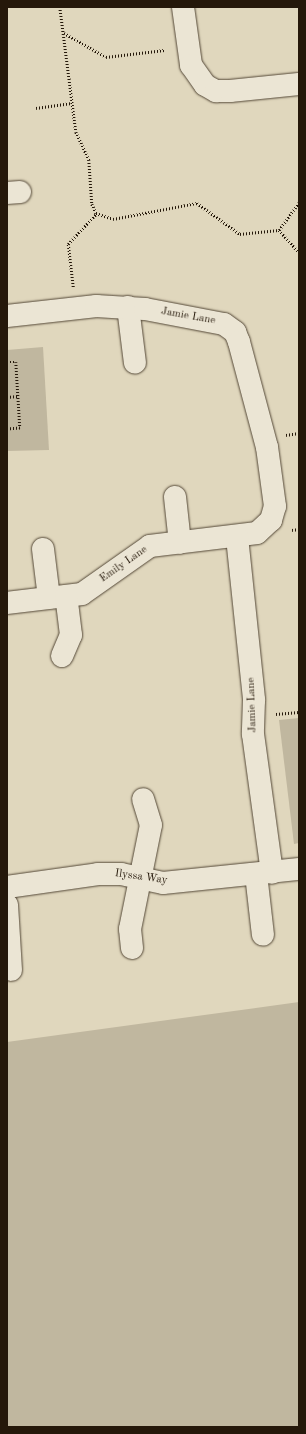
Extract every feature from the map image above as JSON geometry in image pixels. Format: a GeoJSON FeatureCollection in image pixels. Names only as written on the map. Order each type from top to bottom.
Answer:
{"type":"FeatureCollection","features":[{"type":"Feature","properties":{"kind":"street"},"geometry":{"type":"LineString","coordinates":[[183,7],[190,65],[205,85],[216,91],[230,91],[299,84]]}},
{"type":"Feature","properties":{"kind":"street","name":"Jamie Lane"},"geometry":{"type":"LineString","coordinates":[[7,316],[96,306],[128,307],[214,321],[234,332],[267,447],[275,506]]}},
{"type":"Feature","properties":{"kind":"street"},"geometry":{"type":"LineString","coordinates":[[128,307],[135,363]]}},
{"type":"Feature","properties":{"kind":"street"},"geometry":{"type":"LineString","coordinates":[[175,497],[180,543]]}},
{"type":"Feature","properties":{"kind":"street","name":"Emily Lane"},"geometry":{"type":"LineString","coordinates":[[7,603],[82,594],[150,546],[238,537],[264,529],[275,506]]}},
{"type":"Feature","properties":{"kind":"street","name":"Jamie Lane"},"geometry":{"type":"LineString","coordinates":[[238,537],[254,700],[253,734],[264,873],[263,935]]}},
{"type":"Feature","properties":{"kind":"street"},"geometry":{"type":"LineString","coordinates":[[43,549],[57,597],[71,635],[62,656]]}},
{"type":"Feature","properties":{"kind":"street"},"geometry":{"type":"LineString","coordinates":[[132,948],[130,929],[142,879],[151,825],[143,799]]}},
{"type":"Feature","properties":{"kind":"street","name":"Ilyssa Way"},"geometry":{"type":"LineString","coordinates":[[7,887],[98,874],[179,883],[299,869]]}},
{"type":"Feature","properties":{"kind":"street"},"geometry":{"type":"LineString","coordinates":[[7,905],[11,970]]}},
{"type":"Feature","properties":{"kind":"path"},"geometry":{"type":"LineString","coordinates":[[60,7],[76,132],[89,160],[92,204],[97,213],[114,219],[197,203],[240,234],[279,230],[299,202]]}},
{"type":"Feature","properties":{"kind":"path"},"geometry":{"type":"LineString","coordinates":[[63,33],[106,57],[165,50]]}},
{"type":"Feature","properties":{"kind":"path"},"geometry":{"type":"LineString","coordinates":[[36,108],[72,103]]}},
{"type":"Feature","properties":{"kind":"path"},"geometry":{"type":"LineString","coordinates":[[74,292],[68,244],[97,213]]}},
{"type":"Feature","properties":{"kind":"path"},"geometry":{"type":"LineString","coordinates":[[279,230],[299,252]]}},
{"type":"Feature","properties":{"kind":"path"},"geometry":{"type":"LineString","coordinates":[[7,362],[16,362],[20,428],[7,429]]}},
{"type":"Feature","properties":{"kind":"path"},"geometry":{"type":"LineString","coordinates":[[7,397],[18,396]]}},
{"type":"Feature","properties":{"kind":"path"},"geometry":{"type":"LineString","coordinates":[[282,435],[299,433]]}},
{"type":"Feature","properties":{"kind":"path"},"geometry":{"type":"LineString","coordinates":[[291,530],[299,529]]}},
{"type":"Feature","properties":{"kind":"path"},"geometry":{"type":"LineString","coordinates":[[272,715],[299,712]]}},
{"type":"Feature","properties":{"kind":"shaded area"},"geometry":{"type":"Polygon","coordinates":[[[43,347],[49,450],[7,451],[7,350],[43,347]]]}},
{"type":"Feature","properties":{"kind":"shaded area"},"geometry":{"type":"Polygon","coordinates":[[[299,718],[299,843],[294,844],[279,720],[299,718]]]}},
{"type":"Feature","properties":{"kind":"shaded area"},"geometry":{"type":"Polygon","coordinates":[[[299,1002],[299,1426],[7,1427],[7,1042],[299,1002]]]}}]}
